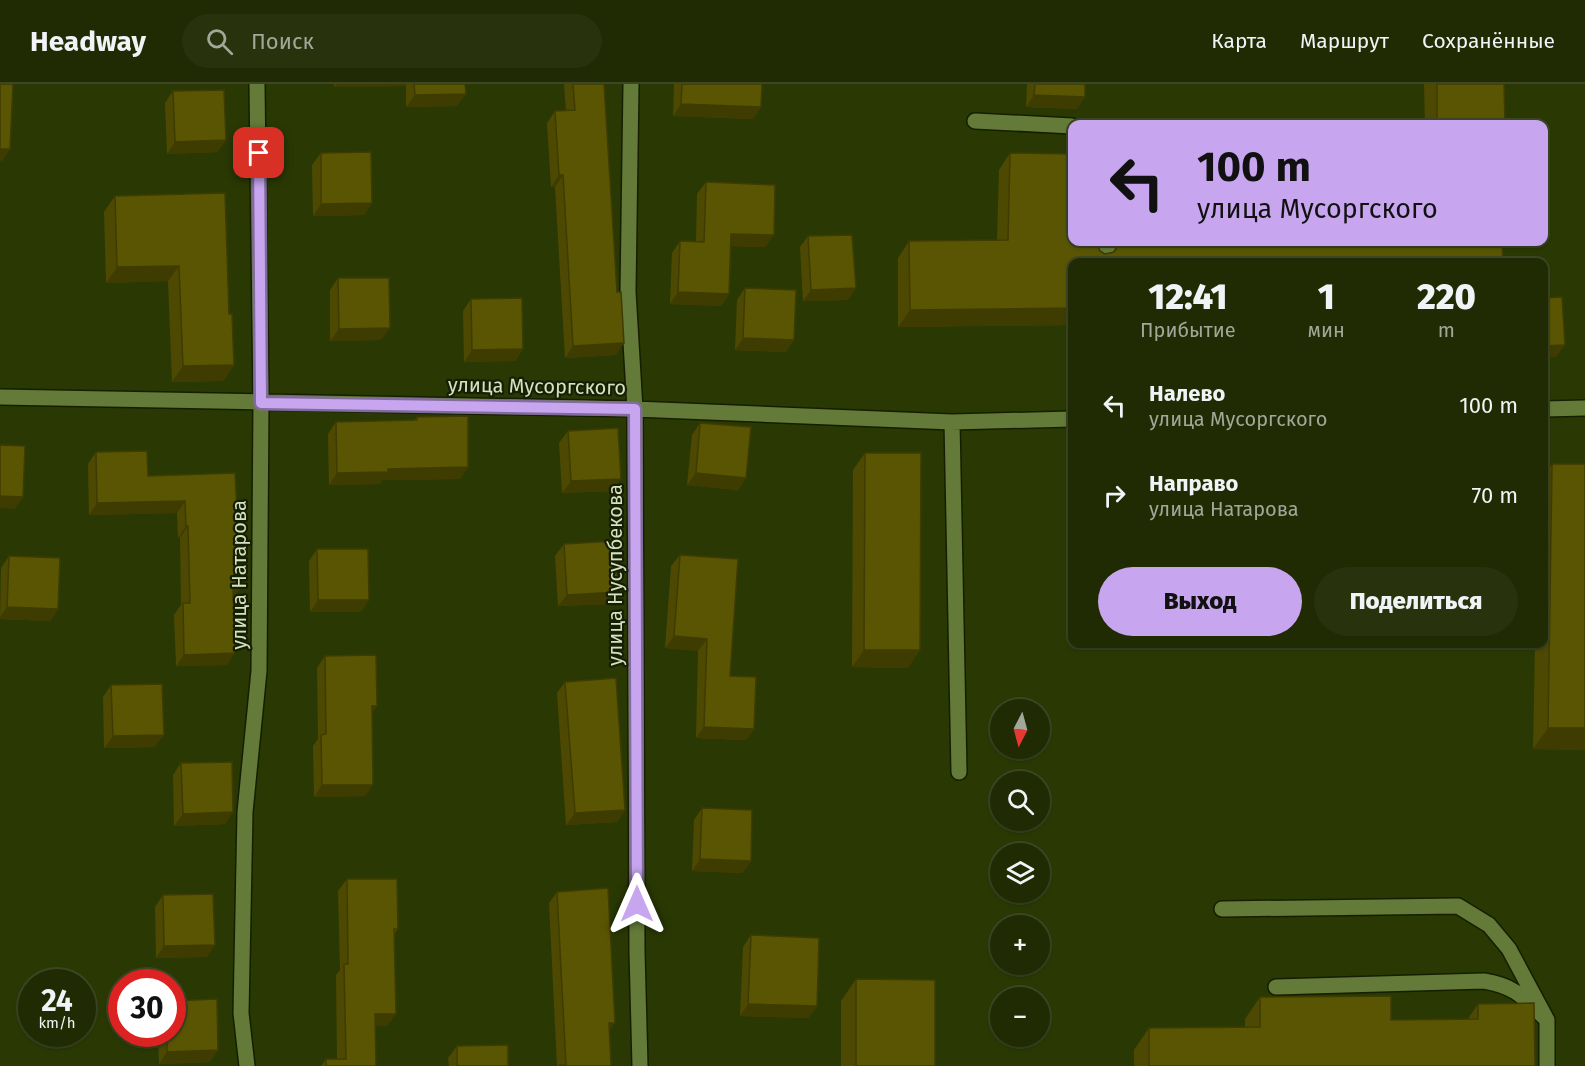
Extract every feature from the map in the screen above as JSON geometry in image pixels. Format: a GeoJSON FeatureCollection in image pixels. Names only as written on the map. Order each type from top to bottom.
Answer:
{"type":"FeatureCollection","features":[{"type":"Feature","properties":{"kind":"street","name":"улица Натарова"},"geometry":{"type":"LineString","coordinates":[[247,1066],[241,1013],[245,812],[260,671],[261,403],[257,84]]}},
{"type":"Feature","properties":{"kind":"street","name":"улица Нусупбекова"},"geometry":{"type":"LineString","coordinates":[[631,84],[628,292],[635,409],[637,952],[640,1066]]}},
{"type":"Feature","properties":{"kind":"street"},"geometry":{"type":"LineString","coordinates":[[975,121],[1068,126]]}},
{"type":"Feature","properties":{"kind":"street"},"geometry":{"type":"LineString","coordinates":[[1098,258],[1101,249],[1144,248]]}},
{"type":"Feature","properties":{"kind":"street","name":"улица Мусоргского"},"geometry":{"type":"LineString","coordinates":[[0,397],[635,409],[952,422],[1068,419]]}},
{"type":"Feature","properties":{"kind":"street"},"geometry":{"type":"LineString","coordinates":[[1548,409],[1585,408]]}},
{"type":"Feature","properties":{"kind":"street"},"geometry":{"type":"LineString","coordinates":[[952,422],[959,772]]}},
{"type":"Feature","properties":{"kind":"street"},"geometry":{"type":"LineString","coordinates":[[1222,909],[1458,906],[1489,925],[1509,949],[1547,1020],[1547,1066]]}},
{"type":"Feature","properties":{"kind":"street"},"geometry":{"type":"LineString","coordinates":[[1276,987],[1484,981],[1503,984],[1520,994],[1547,1020]]}},
{"type":"Feature","properties":{"kind":"building"},"geometry":{"type":"Polygon","coordinates":[[[0,84],[13,84],[10,149],[0,149],[0,84]]]}},
{"type":"Feature","properties":{"kind":"building"},"geometry":{"type":"Polygon","coordinates":[[[414,84],[465,84],[466,94],[415,95],[414,84]]]}},
{"type":"Feature","properties":{"kind":"building"},"geometry":{"type":"Polygon","coordinates":[[[573,84],[604,84],[617,292],[621,292],[624,343],[573,346],[563,175],[559,175],[555,111],[575,110],[573,84]]]}},
{"type":"Feature","properties":{"kind":"building"},"geometry":{"type":"Polygon","coordinates":[[[682,84],[762,84],[761,107],[681,104],[682,84]]]}},
{"type":"Feature","properties":{"kind":"building"},"geometry":{"type":"Polygon","coordinates":[[[1035,84],[1085,84],[1085,97],[1034,95],[1035,84]]]}},
{"type":"Feature","properties":{"kind":"building"},"geometry":{"type":"Polygon","coordinates":[[[1437,84],[1504,84],[1505,120],[1437,120],[1437,84]]]}},
{"type":"Feature","properties":{"kind":"building"},"geometry":{"type":"Polygon","coordinates":[[[224,90],[226,140],[175,142],[173,91],[224,90]]]}},
{"type":"Feature","properties":{"kind":"building"},"geometry":{"type":"Polygon","coordinates":[[[371,152],[372,203],[321,204],[321,153],[371,152]]]}},
{"type":"Feature","properties":{"kind":"building"},"geometry":{"type":"Polygon","coordinates":[[[1010,153],[1068,154],[1068,246],[1098,246],[1105,254],[1114,252],[1118,246],[1502,246],[1503,258],[1068,258],[1068,308],[910,310],[909,241],[1008,240],[1010,153]]]}},
{"type":"Feature","properties":{"kind":"building"},"geometry":{"type":"Polygon","coordinates":[[[706,182],[775,185],[774,235],[731,234],[729,294],[678,292],[680,241],[704,242],[706,182]]]}},
{"type":"Feature","properties":{"kind":"building"},"geometry":{"type":"Polygon","coordinates":[[[225,193],[229,314],[232,314],[234,365],[183,366],[179,266],[117,267],[115,196],[225,193]]]}},
{"type":"Feature","properties":{"kind":"building"},"geometry":{"type":"Polygon","coordinates":[[[852,235],[856,288],[811,290],[808,236],[852,235]]]}},
{"type":"Feature","properties":{"kind":"building"},"geometry":{"type":"Polygon","coordinates":[[[338,278],[389,278],[390,328],[339,329],[338,278]]]}},
{"type":"Feature","properties":{"kind":"building"},"geometry":{"type":"Polygon","coordinates":[[[745,288],[796,290],[794,340],[743,338],[745,288]]]}},
{"type":"Feature","properties":{"kind":"building"},"geometry":{"type":"Polygon","coordinates":[[[1562,297],[1565,345],[1548,346],[1548,298],[1562,297]]]}},
{"type":"Feature","properties":{"kind":"building"},"geometry":{"type":"Polygon","coordinates":[[[522,298],[523,349],[472,350],[471,299],[522,298]]]}},
{"type":"Feature","properties":{"kind":"building"},"geometry":{"type":"Polygon","coordinates":[[[468,416],[468,467],[337,473],[336,422],[468,416]]]}},
{"type":"Feature","properties":{"kind":"building"},"geometry":{"type":"Polygon","coordinates":[[[700,423],[751,427],[746,478],[696,473],[700,423]]]}},
{"type":"Feature","properties":{"kind":"building"},"geometry":{"type":"Polygon","coordinates":[[[618,428],[621,479],[571,481],[568,431],[618,428]]]}},
{"type":"Feature","properties":{"kind":"building"},"geometry":{"type":"Polygon","coordinates":[[[0,445],[25,446],[23,497],[0,496],[0,445]]]}},
{"type":"Feature","properties":{"kind":"building"},"geometry":{"type":"Polygon","coordinates":[[[147,451],[148,476],[235,473],[241,588],[233,588],[235,653],[184,655],[183,603],[190,603],[185,501],[97,503],[96,452],[147,451]]]}},
{"type":"Feature","properties":{"kind":"building"},"geometry":{"type":"Polygon","coordinates":[[[865,453],[921,453],[920,650],[864,650],[865,453]]]}},
{"type":"Feature","properties":{"kind":"building"},"geometry":{"type":"Polygon","coordinates":[[[1552,464],[1585,464],[1585,728],[1548,728],[1552,464]]]}},
{"type":"Feature","properties":{"kind":"building"},"geometry":{"type":"Polygon","coordinates":[[[615,541],[618,592],[567,595],[564,544],[615,541]]]}},
{"type":"Feature","properties":{"kind":"building"},"geometry":{"type":"Polygon","coordinates":[[[317,549],[368,549],[369,600],[318,600],[317,549]]]}},
{"type":"Feature","properties":{"kind":"building"},"geometry":{"type":"Polygon","coordinates":[[[680,555],[738,559],[730,676],[756,677],[754,729],[704,727],[707,639],[674,636],[680,555]]]}},
{"type":"Feature","properties":{"kind":"building"},"geometry":{"type":"Polygon","coordinates":[[[9,556],[60,558],[58,609],[7,607],[9,556]]]}},
{"type":"Feature","properties":{"kind":"building"},"geometry":{"type":"Polygon","coordinates":[[[376,655],[377,706],[372,706],[373,785],[322,785],[321,735],[326,734],[325,656],[376,655]]]}},
{"type":"Feature","properties":{"kind":"building"},"geometry":{"type":"Polygon","coordinates":[[[616,678],[625,810],[575,813],[565,682],[616,678]]]}},
{"type":"Feature","properties":{"kind":"building"},"geometry":{"type":"Polygon","coordinates":[[[162,684],[164,735],[113,736],[111,685],[162,684]]]}},
{"type":"Feature","properties":{"kind":"building"},"geometry":{"type":"Polygon","coordinates":[[[232,762],[233,812],[183,814],[181,763],[232,762]]]}},
{"type":"Feature","properties":{"kind":"building"},"geometry":{"type":"Polygon","coordinates":[[[702,808],[752,810],[751,861],[700,859],[702,808]]]}},
{"type":"Feature","properties":{"kind":"building"},"geometry":{"type":"Polygon","coordinates":[[[347,879],[397,879],[398,929],[394,929],[396,1014],[375,1014],[376,1066],[326,1066],[326,1059],[346,1059],[344,964],[348,964],[347,879]]]}},
{"type":"Feature","properties":{"kind":"building"},"geometry":{"type":"Polygon","coordinates":[[[608,888],[615,1023],[609,1023],[611,1066],[561,1066],[566,1065],[557,892],[608,888]]]}},
{"type":"Feature","properties":{"kind":"building"},"geometry":{"type":"Polygon","coordinates":[[[213,894],[215,945],[164,946],[163,895],[213,894]]]}},
{"type":"Feature","properties":{"kind":"building"},"geometry":{"type":"Polygon","coordinates":[[[751,935],[819,938],[817,1006],[748,1004],[751,935]]]}},
{"type":"Feature","properties":{"kind":"building"},"geometry":{"type":"Polygon","coordinates":[[[856,979],[935,980],[935,1066],[856,1066],[856,979]]]}},
{"type":"Feature","properties":{"kind":"building"},"geometry":{"type":"Polygon","coordinates":[[[1391,996],[1391,1020],[1478,1019],[1478,1004],[1534,1003],[1535,1066],[1149,1066],[1149,1028],[1260,1027],[1260,997],[1391,996]]]}},
{"type":"Feature","properties":{"kind":"building"},"geometry":{"type":"Polygon","coordinates":[[[217,999],[218,1050],[167,1052],[167,1047],[186,1047],[186,1000],[217,999]]]}},
{"type":"Feature","properties":{"kind":"building"},"geometry":{"type":"Polygon","coordinates":[[[508,1045],[508,1066],[457,1066],[457,1046],[508,1045]]]}},
{"type":"Feature","properties":{"kind":"route"},"geometry":{"type":"LineString","coordinates":[[259,153],[261,403],[635,409],[637,904]]}}]}
